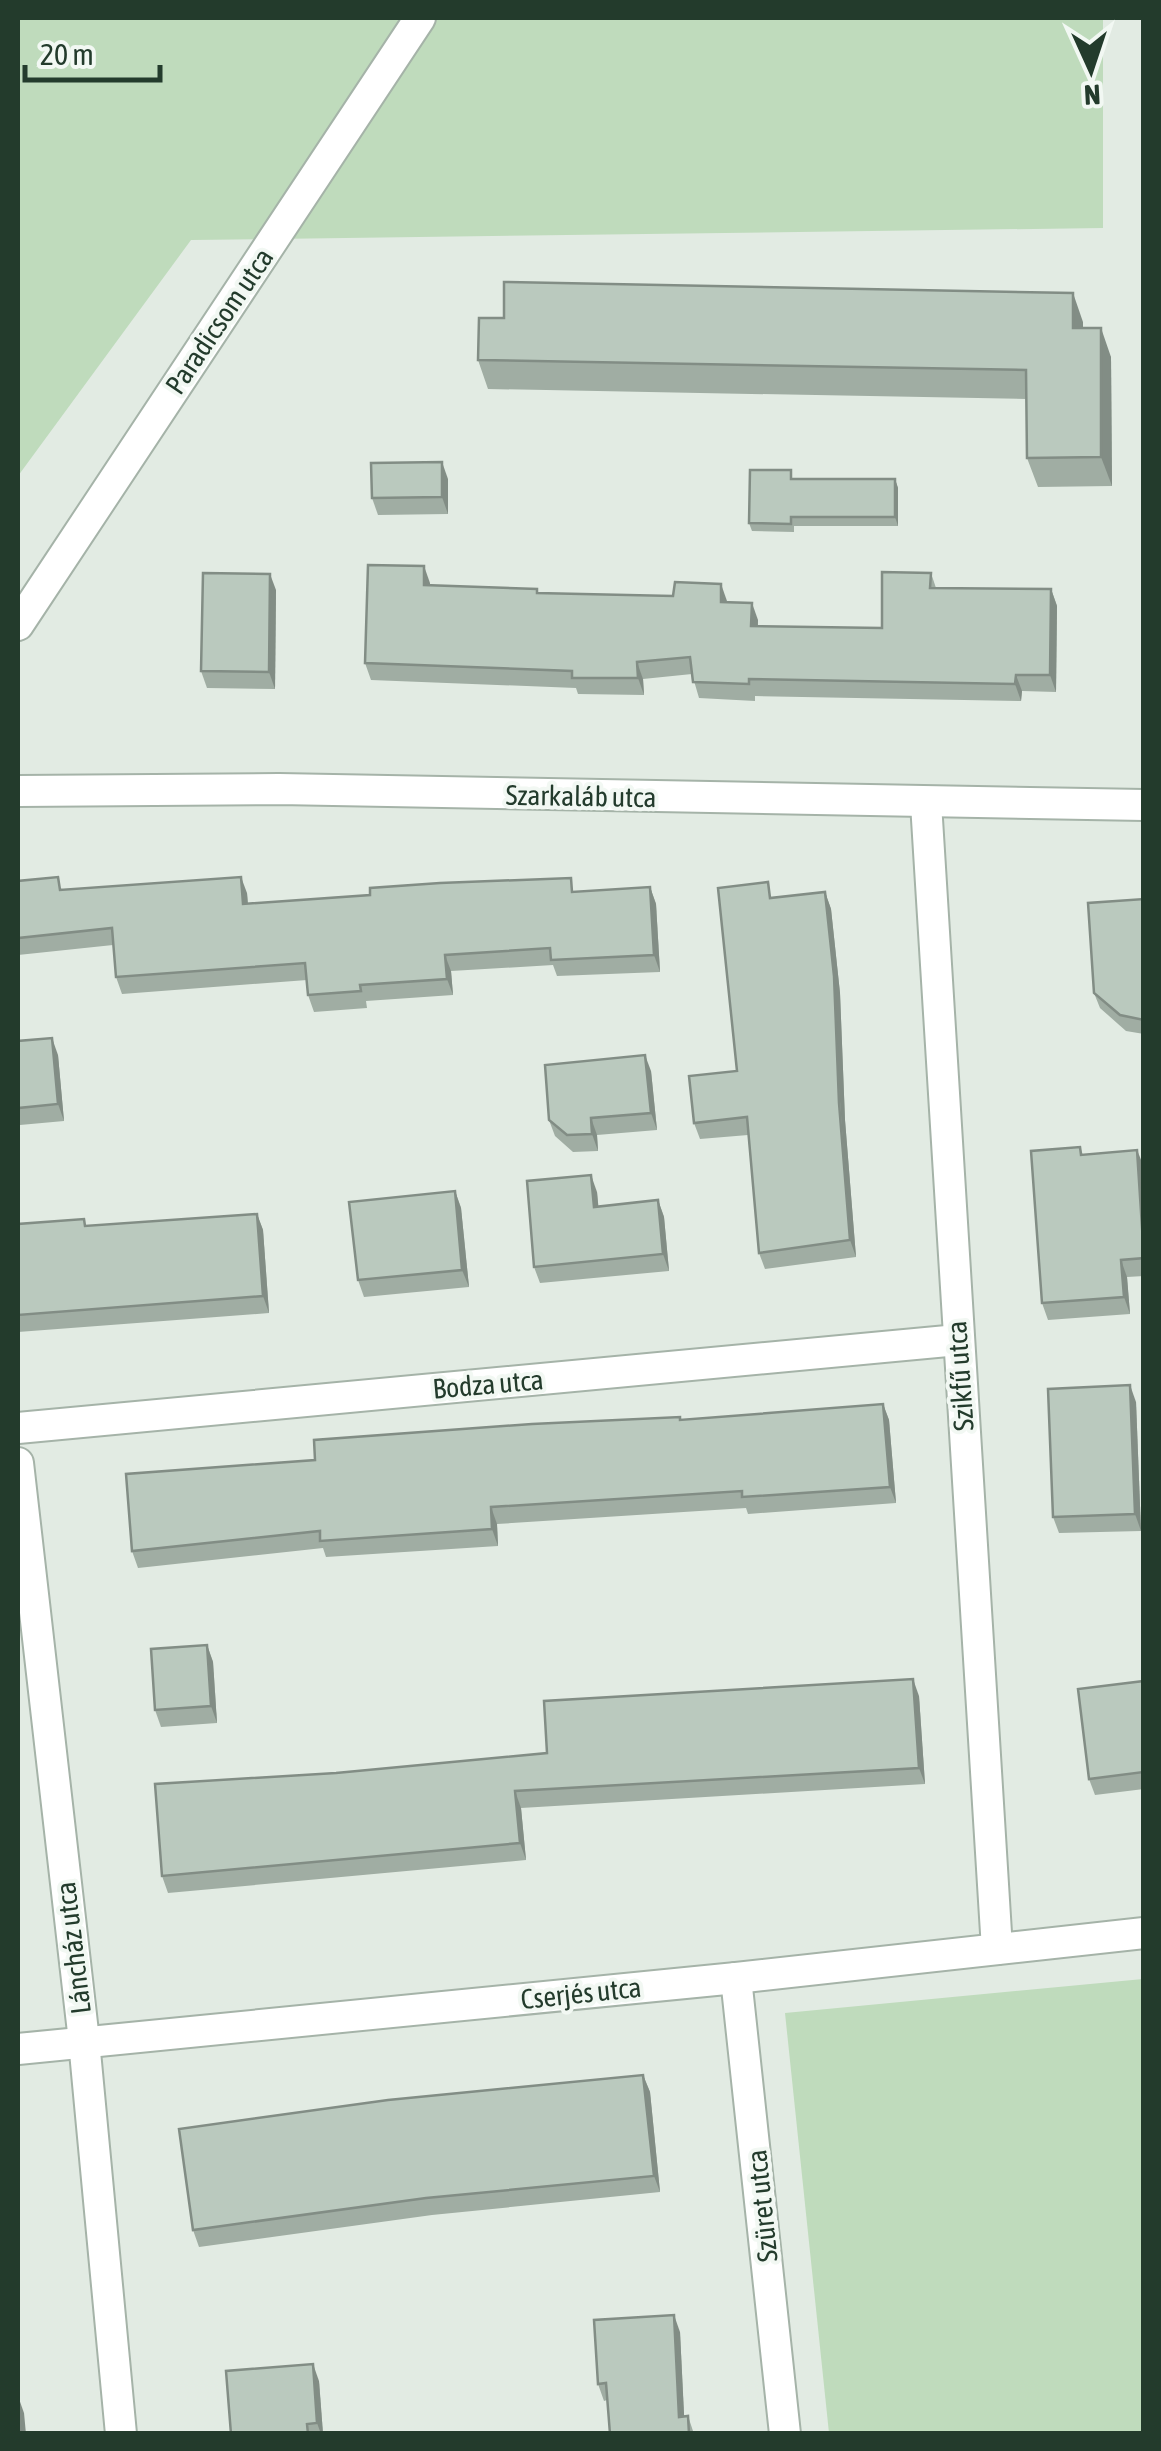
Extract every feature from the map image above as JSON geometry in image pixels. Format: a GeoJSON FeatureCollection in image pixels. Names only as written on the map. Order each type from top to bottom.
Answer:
{"type":"FeatureCollection","features":[{"type":"Feature","properties":{"kind":"street","name":"Paradicsom utca"},"geometry":{"type":"LineString","coordinates":[[18,625],[420,18]]}},
{"type":"Feature","properties":{"kind":"street","name":"Szarkaláb utca"},"geometry":{"type":"LineString","coordinates":[[18,792],[278,790],[1144,806]]}},
{"type":"Feature","properties":{"kind":"street","name":"Szikfű utca"},"geometry":{"type":"LineString","coordinates":[[926,802],[997,1949]]}},
{"type":"Feature","properties":{"kind":"street","name":"Bodza utca"},"geometry":{"type":"LineString","coordinates":[[18,1428],[958,1340]]}},
{"type":"Feature","properties":{"kind":"street","name":"Láncház utca"},"geometry":{"type":"LineString","coordinates":[[18,1463],[84,2042],[122,2434]]}},
{"type":"Feature","properties":{"kind":"street","name":"Cserjés utca"},"geometry":{"type":"LineString","coordinates":[[18,2050],[1144,1933]]}},
{"type":"Feature","properties":{"kind":"street","name":"Szüret utca"},"geometry":{"type":"LineString","coordinates":[[736,1978],[786,2434]]}},
{"type":"Feature","properties":{"kind":"green space"},"geometry":{"type":"Polygon","coordinates":[[[18,18],[1103,18],[1103,228],[191,240],[18,476],[18,18]]]}},
{"type":"Feature","properties":{"kind":"green space"},"geometry":{"type":"Polygon","coordinates":[[[1143,1979],[1143,2433],[829,2433],[785,2013],[1143,1979]]]}},
{"type":"Feature","properties":{"kind":"building"},"geometry":{"type":"Polygon","coordinates":[[[504,282],[1073,293],[1073,328],[1101,328],[1101,457],[1027,458],[1026,370],[478,360],[479,318],[504,318],[504,282]]]}},
{"type":"Feature","properties":{"kind":"building"},"geometry":{"type":"Polygon","coordinates":[[[442,462],[442,497],[372,498],[371,463],[442,462]]]}},
{"type":"Feature","properties":{"kind":"building"},"geometry":{"type":"Polygon","coordinates":[[[750,470],[791,470],[791,479],[895,479],[895,517],[791,517],[791,524],[749,523],[750,470]]]}},
{"type":"Feature","properties":{"kind":"building"},"geometry":{"type":"Polygon","coordinates":[[[368,565],[424,566],[424,585],[537,589],[537,593],[673,596],[675,582],[721,584],[721,602],[752,603],[751,626],[882,628],[882,572],[931,573],[930,588],[1051,589],[1050,675],[1016,675],[1015,684],[749,679],[749,684],[693,682],[690,657],[637,662],[638,678],[572,678],[572,671],[365,663],[368,565]]]}},
{"type":"Feature","properties":{"kind":"building"},"geometry":{"type":"Polygon","coordinates":[[[203,573],[270,574],[269,672],[201,671],[203,573]]]}},
{"type":"Feature","properties":{"kind":"building"},"geometry":{"type":"Polygon","coordinates":[[[58,877],[60,890],[241,877],[243,904],[370,895],[370,888],[440,883],[571,878],[572,892],[650,887],[654,955],[551,960],[550,948],[445,955],[447,979],[360,985],[361,991],[308,995],[305,963],[116,977],[112,928],[18,938],[18,881],[58,877]]]}},
{"type":"Feature","properties":{"kind":"building"},"geometry":{"type":"Polygon","coordinates":[[[768,882],[770,898],[825,892],[850,1240],[759,1253],[747,1117],[694,1123],[689,1076],[737,1071],[718,888],[768,882]]]}},
{"type":"Feature","properties":{"kind":"building"},"geometry":{"type":"Polygon","coordinates":[[[1144,899],[1144,1020],[1120,1015],[1094,993],[1088,903],[1144,899]]]}},
{"type":"Feature","properties":{"kind":"building"},"geometry":{"type":"Polygon","coordinates":[[[52,1038],[58,1104],[18,1108],[18,1041],[52,1038]]]}},
{"type":"Feature","properties":{"kind":"building"},"geometry":{"type":"Polygon","coordinates":[[[645,1055],[651,1113],[591,1118],[592,1134],[567,1135],[549,1120],[545,1065],[645,1055]]]}},
{"type":"Feature","properties":{"kind":"building"},"geometry":{"type":"Polygon","coordinates":[[[1080,1147],[1081,1155],[1137,1150],[1144,1258],[1121,1260],[1124,1297],[1042,1303],[1031,1151],[1080,1147]]]}},
{"type":"Feature","properties":{"kind":"building"},"geometry":{"type":"Polygon","coordinates":[[[591,1175],[594,1207],[658,1200],[663,1254],[534,1267],[527,1181],[591,1175]]]}},
{"type":"Feature","properties":{"kind":"building"},"geometry":{"type":"Polygon","coordinates":[[[455,1191],[462,1270],[358,1280],[349,1202],[455,1191]]]}},
{"type":"Feature","properties":{"kind":"building"},"geometry":{"type":"Polygon","coordinates":[[[257,1214],[263,1296],[18,1315],[18,1224],[84,1219],[85,1226],[257,1214]]]}},
{"type":"Feature","properties":{"kind":"building"},"geometry":{"type":"Polygon","coordinates":[[[1130,1385],[1135,1514],[1053,1517],[1048,1389],[1130,1385]]]}},
{"type":"Feature","properties":{"kind":"building"},"geometry":{"type":"Polygon","coordinates":[[[883,1404],[890,1487],[742,1497],[742,1491],[491,1507],[492,1529],[320,1541],[320,1531],[132,1551],[126,1474],[315,1460],[314,1440],[532,1424],[680,1420],[883,1404]]]}},
{"type":"Feature","properties":{"kind":"building"},"geometry":{"type":"Polygon","coordinates":[[[207,1645],[211,1706],[155,1710],[151,1649],[207,1645]]]}},
{"type":"Feature","properties":{"kind":"building"},"geometry":{"type":"Polygon","coordinates":[[[913,1679],[919,1768],[515,1791],[520,1843],[162,1876],[155,1784],[336,1773],[547,1753],[544,1701],[913,1679]]]}},
{"type":"Feature","properties":{"kind":"building"},"geometry":{"type":"Polygon","coordinates":[[[1144,1681],[1144,1772],[1089,1779],[1078,1689],[1144,1681]]]}},
{"type":"Feature","properties":{"kind":"building"},"geometry":{"type":"Polygon","coordinates":[[[643,2075],[654,2176],[426,2198],[193,2230],[179,2129],[388,2100],[643,2075]]]}},
{"type":"Feature","properties":{"kind":"building"},"geometry":{"type":"Polygon","coordinates":[[[674,2315],[679,2417],[688,2416],[689,2434],[610,2434],[606,2383],[598,2384],[594,2320],[674,2315]]]}},
{"type":"Feature","properties":{"kind":"building"},"geometry":{"type":"Polygon","coordinates":[[[313,2364],[317,2423],[307,2424],[308,2434],[231,2434],[226,2371],[313,2364]]]}}]}
